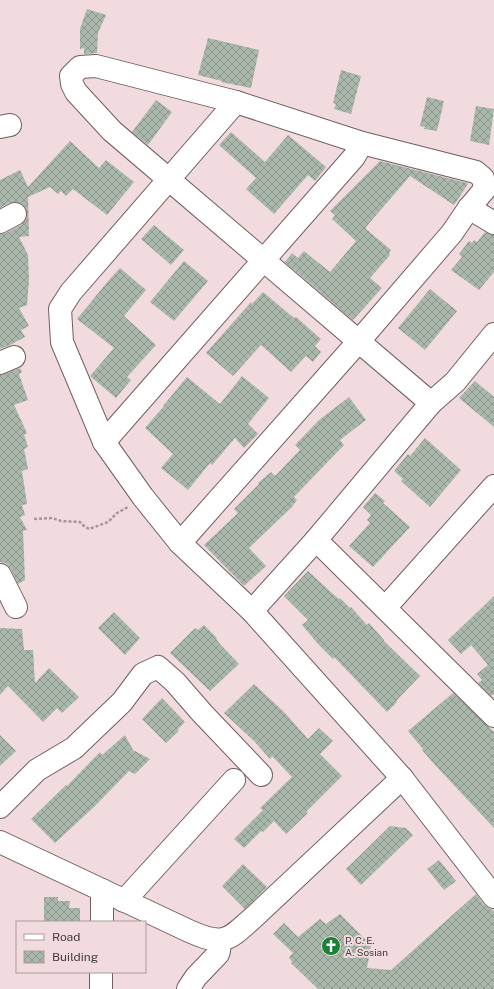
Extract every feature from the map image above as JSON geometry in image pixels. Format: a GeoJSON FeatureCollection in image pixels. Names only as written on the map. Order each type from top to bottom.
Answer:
{"type":"FeatureCollection","features":[{"type":"Feature","properties":{"kind":"street"},"geometry":{"type":"LineString","coordinates":[[180,543],[359,341],[452,233],[469,208],[485,189],[485,183],[483,178],[476,172],[362,143],[236,102],[96,66],[80,67],[71,76],[72,84],[76,92],[112,131],[168,180],[359,341],[432,403]]}},
{"type":"Feature","properties":{"kind":"street"},"geometry":{"type":"LineString","coordinates":[[236,102],[71,292],[60,309],[62,342],[104,442],[143,498],[180,543],[252,611],[402,778],[493,895]]}},
{"type":"Feature","properties":{"kind":"street"},"geometry":{"type":"LineString","coordinates":[[104,442],[354,157],[362,143]]}},
{"type":"Feature","properties":{"kind":"street"},"geometry":{"type":"LineString","coordinates":[[469,208],[494,223]]}},
{"type":"Feature","properties":{"kind":"street"},"geometry":{"type":"LineString","coordinates":[[252,611],[316,540],[432,403],[455,382],[494,334]]}},
{"type":"Feature","properties":{"kind":"street"},"geometry":{"type":"LineString","coordinates":[[385,608],[494,486]]}},
{"type":"Feature","properties":{"kind":"street"},"geometry":{"type":"LineString","coordinates":[[316,540],[419,640],[494,716]]}},
{"type":"Feature","properties":{"kind":"street"},"geometry":{"type":"LineString","coordinates":[[0,575],[16,607]]}},
{"type":"Feature","properties":{"kind":"street"},"geometry":{"type":"LineString","coordinates":[[0,807],[37,770],[74,748],[122,702],[143,674],[158,667],[175,682],[202,713],[261,775]]}},
{"type":"Feature","properties":{"kind":"street"},"geometry":{"type":"LineString","coordinates":[[0,842],[205,938],[220,940],[234,935],[256,916],[402,778]]}},
{"type":"Feature","properties":{"kind":"street"},"geometry":{"type":"LineString","coordinates":[[124,901],[234,780]]}},
{"type":"Feature","properties":{"kind":"street"},"geometry":{"type":"LineString","coordinates":[[102,890],[102,921]]}},
{"type":"Feature","properties":{"kind":"street"},"geometry":{"type":"LineString","coordinates":[[188,989],[196,977],[218,954],[220,940]]}},
{"type":"Feature","properties":{"kind":"street"},"geometry":{"type":"LineString","coordinates":[[101,973],[101,989]]}},
{"type":"Feature","properties":{"kind":"path"},"geometry":{"type":"LineString","coordinates":[[34,519],[52,518],[61,521],[80,522],[89,529],[108,522],[117,513],[143,498]]}},
{"type":"Feature","properties":{"kind":"building"},"geometry":{"type":"Polygon","coordinates":[[[87,9],[106,15],[98,33],[97,53],[84,54],[84,48],[80,49],[80,29],[87,9]]]}},
{"type":"Feature","properties":{"kind":"building"},"geometry":{"type":"Polygon","coordinates":[[[208,38],[259,50],[251,88],[221,82],[222,81],[198,75],[208,38]]]}},
{"type":"Feature","properties":{"kind":"building"},"geometry":{"type":"Polygon","coordinates":[[[341,70],[361,76],[351,114],[334,109],[336,104],[333,103],[341,70]]]}},
{"type":"Feature","properties":{"kind":"building"},"geometry":{"type":"Polygon","coordinates":[[[427,97],[444,101],[437,131],[424,129],[425,127],[420,126],[427,97]]]}},
{"type":"Feature","properties":{"kind":"building"},"geometry":{"type":"Polygon","coordinates":[[[156,100],[172,112],[148,145],[132,132],[156,100]]]}},
{"type":"Feature","properties":{"kind":"building"},"geometry":{"type":"Polygon","coordinates":[[[476,106],[494,109],[489,145],[470,141],[476,106]]]}},
{"type":"Feature","properties":{"kind":"building"},"geometry":{"type":"Polygon","coordinates":[[[231,132],[265,162],[288,135],[326,167],[315,181],[308,175],[274,214],[246,189],[256,178],[219,145],[231,132]]]}},
{"type":"Feature","properties":{"kind":"building"},"geometry":{"type":"Polygon","coordinates":[[[70,141],[99,168],[106,160],[134,182],[107,215],[73,189],[66,196],[61,191],[58,194],[50,187],[28,197],[29,236],[19,237],[28,255],[29,280],[27,305],[19,308],[29,326],[21,330],[25,337],[0,349],[0,234],[6,233],[21,225],[26,220],[27,214],[26,208],[22,204],[16,202],[9,203],[0,208],[0,180],[20,170],[28,187],[70,141]]]}},
{"type":"Feature","properties":{"kind":"building"},"geometry":{"type":"Polygon","coordinates":[[[380,161],[468,184],[454,205],[410,176],[366,227],[366,229],[391,250],[389,253],[390,255],[370,278],[382,288],[353,320],[285,262],[292,253],[298,258],[304,251],[330,272],[356,241],[332,219],[335,215],[330,211],[380,161]]]}},
{"type":"Feature","properties":{"kind":"building"},"geometry":{"type":"Polygon","coordinates":[[[154,225],[184,250],[171,265],[141,239],[154,225]]]}},
{"type":"Feature","properties":{"kind":"building"},"geometry":{"type":"Polygon","coordinates":[[[485,232],[494,235],[494,272],[479,290],[451,270],[462,257],[459,254],[469,241],[472,243],[474,240],[477,242],[485,232]]]}},
{"type":"Feature","properties":{"kind":"building"},"geometry":{"type":"Polygon","coordinates":[[[184,261],[208,281],[174,321],[150,302],[184,261]]]}},
{"type":"Feature","properties":{"kind":"building"},"geometry":{"type":"Polygon","coordinates":[[[120,268],[146,290],[124,316],[156,345],[127,377],[131,380],[116,398],[90,376],[114,348],[77,319],[120,268]]]}},
{"type":"Feature","properties":{"kind":"building"},"geometry":{"type":"Polygon","coordinates":[[[430,289],[457,311],[425,350],[398,328],[430,289]]]}},
{"type":"Feature","properties":{"kind":"building"},"geometry":{"type":"Polygon","coordinates":[[[263,292],[294,318],[296,317],[321,339],[315,346],[321,352],[313,362],[306,356],[291,372],[261,345],[233,376],[206,353],[251,302],[252,304],[263,292]]]}},
{"type":"Feature","properties":{"kind":"building"},"geometry":{"type":"Polygon","coordinates":[[[20,368],[22,372],[19,374],[28,400],[14,405],[27,433],[24,435],[28,447],[24,449],[28,469],[22,471],[27,504],[22,505],[25,515],[20,517],[27,530],[23,531],[25,580],[18,584],[7,564],[0,562],[0,375],[20,368]]]}},
{"type":"Feature","properties":{"kind":"building"},"geometry":{"type":"Polygon","coordinates":[[[242,376],[269,398],[248,424],[258,434],[244,448],[235,438],[212,465],[210,463],[188,490],[161,468],[173,454],[145,428],[187,377],[220,404],[242,376]]]}},
{"type":"Feature","properties":{"kind":"building"},"geometry":{"type":"Polygon","coordinates":[[[475,381],[494,397],[494,427],[459,398],[475,381]]]}},
{"type":"Feature","properties":{"kind":"building"},"geometry":{"type":"Polygon","coordinates":[[[349,397],[366,420],[340,440],[344,445],[294,497],[297,500],[292,507],[249,548],[266,566],[244,586],[204,545],[238,513],[234,509],[259,484],[258,483],[271,472],[275,476],[300,450],[295,445],[319,420],[349,397]]]}},
{"type":"Feature","properties":{"kind":"building"},"geometry":{"type":"Polygon","coordinates":[[[425,438],[461,470],[430,507],[401,481],[403,479],[394,471],[408,454],[410,456],[425,438]]]}},
{"type":"Feature","properties":{"kind":"building"},"geometry":{"type":"Polygon","coordinates":[[[375,493],[385,501],[383,503],[410,527],[373,567],[349,546],[370,523],[367,520],[371,515],[363,507],[375,493]]]}},
{"type":"Feature","properties":{"kind":"building"},"geometry":{"type":"Polygon","coordinates":[[[308,571],[333,594],[339,599],[340,598],[350,608],[351,607],[367,625],[369,623],[384,641],[420,676],[387,712],[334,657],[333,659],[318,644],[302,625],[308,620],[284,596],[308,571]]]}},
{"type":"Feature","properties":{"kind":"building"},"geometry":{"type":"Polygon","coordinates":[[[494,596],[494,694],[491,696],[478,683],[482,680],[477,674],[488,665],[471,645],[461,654],[448,640],[494,596]]]}},
{"type":"Feature","properties":{"kind":"building"},"geometry":{"type":"Polygon","coordinates":[[[114,612],[140,638],[125,655],[98,628],[114,612]]]}},
{"type":"Feature","properties":{"kind":"building"},"geometry":{"type":"Polygon","coordinates":[[[204,625],[239,664],[210,691],[170,653],[195,628],[198,630],[204,625]]]}},
{"type":"Feature","properties":{"kind":"building"},"geometry":{"type":"Polygon","coordinates":[[[0,628],[22,629],[24,650],[33,650],[35,683],[49,668],[79,697],[62,713],[57,708],[43,722],[8,686],[0,695],[0,628]]]}},
{"type":"Feature","properties":{"kind":"building"},"geometry":{"type":"Polygon","coordinates":[[[254,684],[285,713],[308,739],[319,728],[333,741],[320,754],[342,776],[306,812],[308,813],[286,834],[274,821],[263,832],[261,831],[244,848],[234,839],[263,810],[260,808],[292,777],[272,756],[270,759],[255,742],[224,713],[254,684]]]}},
{"type":"Feature","properties":{"kind":"building"},"geometry":{"type":"Polygon","coordinates":[[[453,693],[494,732],[494,828],[436,766],[408,731],[453,693]]]}},
{"type":"Feature","properties":{"kind":"building"},"geometry":{"type":"Polygon","coordinates":[[[162,698],[185,722],[177,730],[179,731],[166,743],[142,719],[162,698]]]}},
{"type":"Feature","properties":{"kind":"building"},"geometry":{"type":"Polygon","coordinates":[[[0,735],[16,751],[0,766],[0,735]]]}},
{"type":"Feature","properties":{"kind":"building"},"geometry":{"type":"Polygon","coordinates":[[[125,735],[133,750],[150,759],[135,774],[129,771],[95,806],[55,843],[31,819],[66,785],[67,786],[100,752],[102,755],[125,735]]]}},
{"type":"Feature","properties":{"kind":"building"},"geometry":{"type":"Polygon","coordinates":[[[390,826],[406,828],[413,835],[361,885],[346,869],[390,826]]]}},
{"type":"Feature","properties":{"kind":"building"},"geometry":{"type":"Polygon","coordinates":[[[439,860],[456,881],[444,890],[427,869],[439,860]]]}},
{"type":"Feature","properties":{"kind":"building"},"geometry":{"type":"Polygon","coordinates":[[[243,864],[267,887],[245,909],[222,886],[243,864]]]}},
{"type":"Feature","properties":{"kind":"building"},"geometry":{"type":"Polygon","coordinates":[[[476,894],[484,905],[494,911],[494,989],[318,989],[291,963],[292,962],[289,957],[293,953],[273,934],[284,923],[298,937],[320,919],[326,924],[340,914],[371,945],[367,968],[391,970],[476,894]]]}},
{"type":"Feature","properties":{"kind":"building"},"geometry":{"type":"Polygon","coordinates":[[[44,897],[58,897],[58,901],[70,901],[69,908],[80,908],[80,921],[44,921],[44,897]]]}},
{"type":"Feature","properties":{"kind":"place","name":"P. C. E. A. Sosian"},"geometry":{"type":"Point","coordinates":[331,946]}}]}
